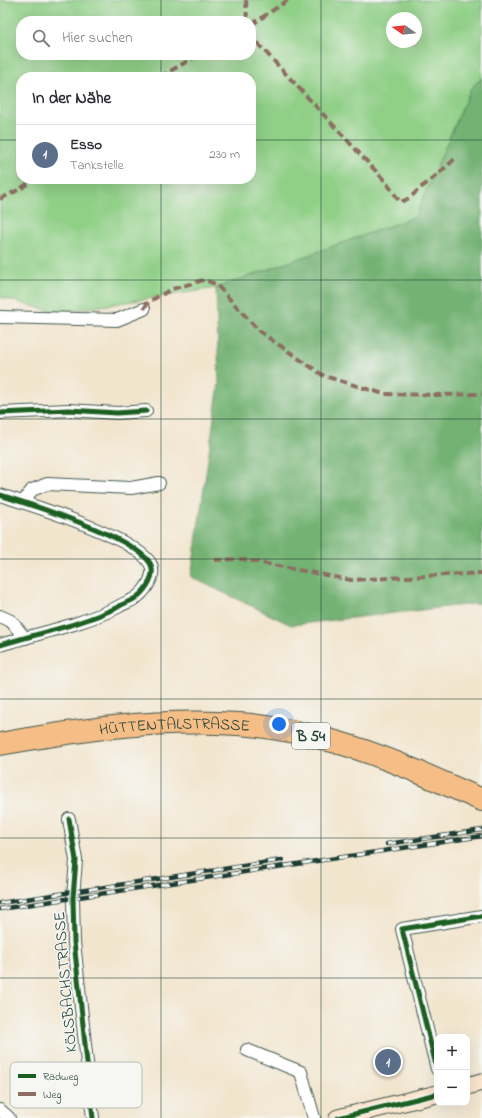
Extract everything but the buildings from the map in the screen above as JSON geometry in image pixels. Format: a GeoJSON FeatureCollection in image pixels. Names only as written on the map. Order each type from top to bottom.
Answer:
{"type":"FeatureCollection","features":[{"type":"Feature","properties":{"kind":"highway","name":"HÜTTENTALSTRASSE"},"geometry":{"type":"LineString","coordinates":[[0,730],[80,717],[158,708],[194,707],[239,709],[306,720],[342,729],[410,753],[482,785]]}},
{"type":"Feature","properties":{"kind":"highway","name":"HÜTTENTALSTRASSE"},"geometry":{"type":"LineString","coordinates":[[0,744],[128,725],[194,722],[239,724],[290,731],[337,742],[405,767],[482,800]]}},
{"type":"Feature","properties":{"kind":"main road"},"geometry":{"type":"LineString","coordinates":[[470,1085],[482,1082]]}},
{"type":"Feature","properties":{"kind":"main road"},"geometry":{"type":"LineString","coordinates":[[338,1118],[434,1095]]}},
{"type":"Feature","properties":{"kind":"street"},"geometry":{"type":"LineString","coordinates":[[0,317],[117,320],[144,309]]}},
{"type":"Feature","properties":{"kind":"street"},"geometry":{"type":"LineString","coordinates":[[0,414],[69,410],[117,413],[146,411]]}},
{"type":"Feature","properties":{"kind":"street"},"geometry":{"type":"LineString","coordinates":[[23,502],[32,490],[47,484],[131,488],[159,483]]}},
{"type":"Feature","properties":{"kind":"street"},"geometry":{"type":"LineString","coordinates":[[0,495],[88,526],[129,545],[142,554],[151,564],[152,572],[148,586],[137,597],[108,612],[74,624],[0,645]]}},
{"type":"Feature","properties":{"kind":"street"},"geometry":{"type":"LineString","coordinates":[[0,616],[11,621],[24,638]]}},
{"type":"Feature","properties":{"kind":"street","name":"KÖLSBACHSTRASSE"},"geometry":{"type":"LineString","coordinates":[[69,819],[76,860],[74,942],[87,1062]]}},
{"type":"Feature","properties":{"kind":"street"},"geometry":{"type":"LineString","coordinates":[[434,1057],[402,929],[482,916]]}},
{"type":"Feature","properties":{"kind":"street"},"geometry":{"type":"LineString","coordinates":[[246,1050],[301,1072],[314,1118]]}},
{"type":"Feature","properties":{"kind":"street","name":"KÖLSBACHSTRASSE"},"geometry":{"type":"LineString","coordinates":[[92,1108],[93,1118]]}},
{"type":"Feature","properties":{"kind":"street"},"geometry":{"type":"LineString","coordinates":[[0,1110],[9,1118]]}},
{"type":"Feature","properties":{"kind":"green space"},"geometry":{"type":"Polygon","coordinates":[[[0,0],[482,0],[482,78],[471,88],[415,217],[216,288],[57,313],[0,297],[0,0]]]}},
{"type":"Feature","properties":{"kind":"green space"},"geometry":{"type":"Polygon","coordinates":[[[482,78],[482,603],[291,625],[191,577],[219,384],[216,288],[415,217],[471,88],[482,78]]]}},
{"type":"Feature","properties":{"kind":"railway"},"geometry":{"type":"LineString","coordinates":[[387,844],[482,830]]}},
{"type":"Feature","properties":{"kind":"railway"},"geometry":{"type":"LineString","coordinates":[[0,909],[482,836]]}},
{"type":"Feature","properties":{"kind":"railway"},"geometry":{"type":"LineString","coordinates":[[0,903],[282,860]]}},
{"type":"Feature","properties":{"kind":"marked path"},"geometry":{"type":"LineString","coordinates":[[246,0],[247,16]]}},
{"type":"Feature","properties":{"kind":"marked path"},"geometry":{"type":"LineString","coordinates":[[256,22],[288,0]]}},
{"type":"Feature","properties":{"kind":"marked path"},"geometry":{"type":"LineString","coordinates":[[256,40],[260,46],[385,181],[400,202],[410,197],[457,157]]}},
{"type":"Feature","properties":{"kind":"marked path"},"geometry":{"type":"LineString","coordinates":[[169,72],[189,60]]}},
{"type":"Feature","properties":{"kind":"marked path"},"geometry":{"type":"LineString","coordinates":[[0,199],[27,184]]}},
{"type":"Feature","properties":{"kind":"marked path"},"geometry":{"type":"LineString","coordinates":[[144,309],[148,302],[172,289],[204,280],[216,284],[259,331],[324,376],[384,394],[482,394]]}},
{"type":"Feature","properties":{"kind":"marked path"},"geometry":{"type":"LineString","coordinates":[[215,560],[241,559],[351,580],[482,573]]}},
{"type":"Feature","properties":{"kind":"cycle path"},"geometry":{"type":"LineString","coordinates":[[0,413],[69,410],[117,413],[146,411]]}},
{"type":"Feature","properties":{"kind":"cycle path"},"geometry":{"type":"LineString","coordinates":[[0,495],[57,514],[104,533],[140,553],[152,567],[150,582],[147,586],[135,598],[118,607],[75,624],[0,645]]}},
{"type":"Feature","properties":{"kind":"cycle path"},"geometry":{"type":"LineString","coordinates":[[69,819],[76,860],[73,898],[74,942],[87,1062]]}},
{"type":"Feature","properties":{"kind":"cycle path"},"geometry":{"type":"LineString","coordinates":[[434,1057],[402,929],[482,916]]}},
{"type":"Feature","properties":{"kind":"cycle path"},"geometry":{"type":"LineString","coordinates":[[338,1118],[434,1095]]}},
{"type":"Feature","properties":{"kind":"cycle path"},"geometry":{"type":"LineString","coordinates":[[92,1108],[93,1118]]}},
{"type":"Feature","properties":{"kind":"place","name":"Esso"},"geometry":{"type":"Point","coordinates":[388,1062]}}]}
